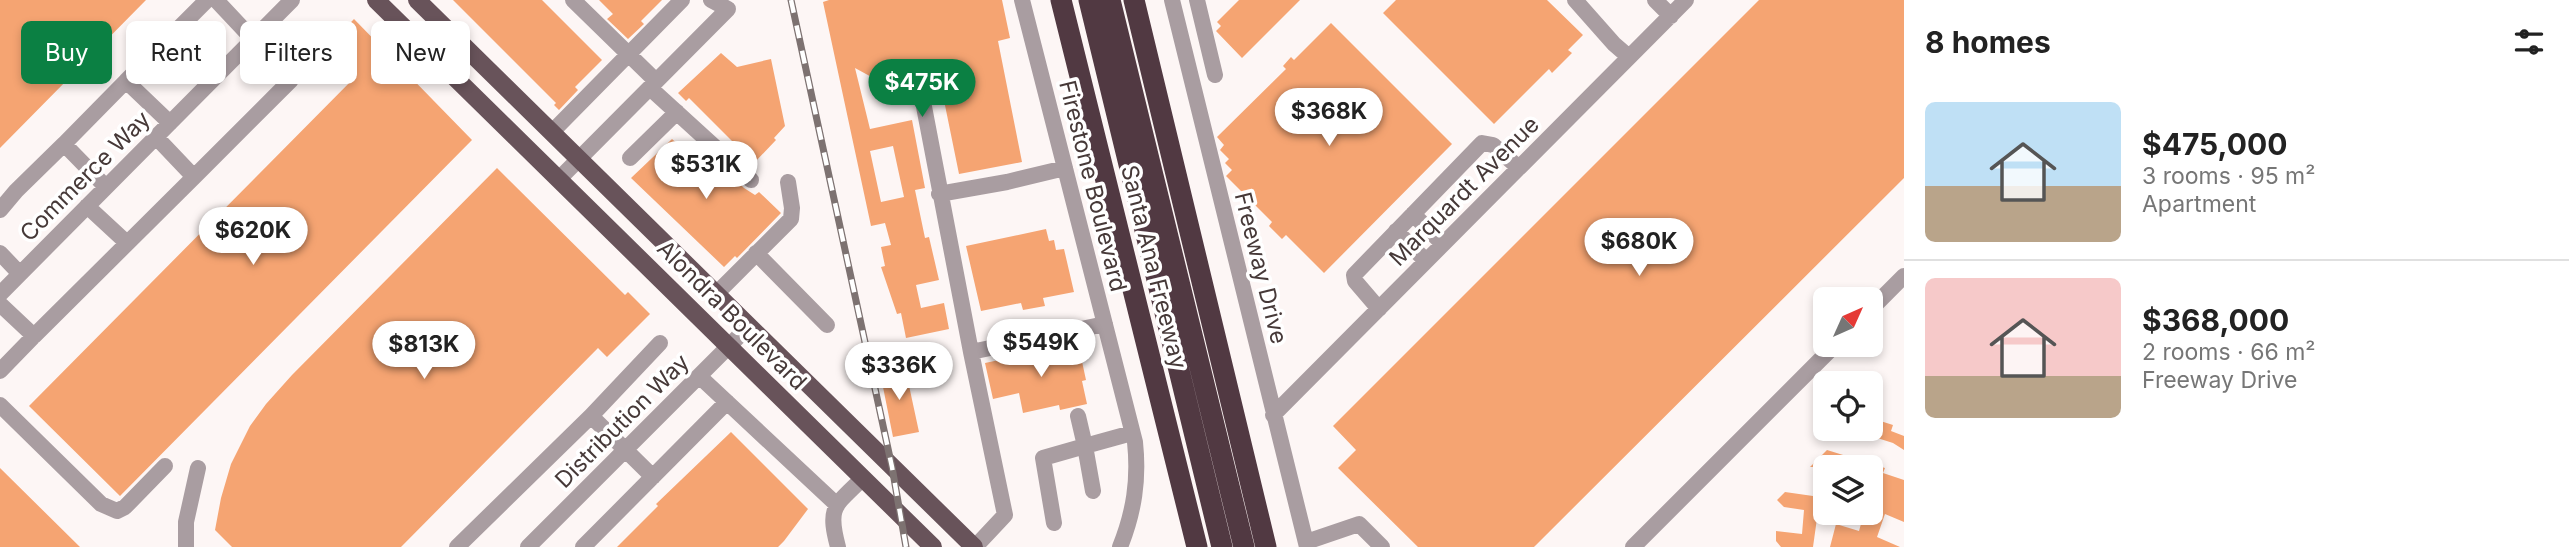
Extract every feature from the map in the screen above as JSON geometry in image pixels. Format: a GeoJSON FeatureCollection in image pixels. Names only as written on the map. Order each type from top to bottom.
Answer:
{"type":"FeatureCollection","features":[{"type":"Feature","properties":{"kind":"highway","name":"Santa Ana Freeway"},"geometry":{"type":"LineString","coordinates":[[1060,0],[1197,547]]}},
{"type":"Feature","properties":{"kind":"highway"},"geometry":{"type":"LineString","coordinates":[[1089,0],[1222,547]]}},
{"type":"Feature","properties":{"kind":"highway"},"geometry":{"type":"LineString","coordinates":[[1111,0],[1244,547]]}},
{"type":"Feature","properties":{"kind":"highway","name":"Santa Ana Freeway"},"geometry":{"type":"LineString","coordinates":[[1134,0],[1266,547]]}},
{"type":"Feature","properties":{"kind":"main road","name":"Alondra Boulevard"},"geometry":{"type":"LineString","coordinates":[[376,0],[933,547]]}},
{"type":"Feature","properties":{"kind":"main road","name":"Alondra Boulevard"},"geometry":{"type":"LineString","coordinates":[[417,0],[974,547]]}},
{"type":"Feature","properties":{"kind":"street"},"geometry":{"type":"LineString","coordinates":[[185,21],[206,0]]}},
{"type":"Feature","properties":{"kind":"street"},"geometry":{"type":"LineString","coordinates":[[216,0],[240,27]]}},
{"type":"Feature","properties":{"kind":"street","name":"Commerce Way"},"geometry":{"type":"LineString","coordinates":[[271,21],[292,0]]}},
{"type":"Feature","properties":{"kind":"street"},"geometry":{"type":"LineString","coordinates":[[573,0],[629,55],[677,112],[751,180]]}},
{"type":"Feature","properties":{"kind":"street"},"geometry":{"type":"LineString","coordinates":[[552,132],[682,0]]}},
{"type":"Feature","properties":{"kind":"street"},"geometry":{"type":"LineString","coordinates":[[559,179],[728,9],[711,0]]}},
{"type":"Feature","properties":{"kind":"street","name":"Firestone Boulevard"},"geometry":{"type":"LineString","coordinates":[[1022,0],[1105,324],[1138,465],[1133,511],[1120,547]]}},
{"type":"Feature","properties":{"kind":"street","name":"Freeway Drive"},"geometry":{"type":"LineString","coordinates":[[1172,0],[1306,545]]}},
{"type":"Feature","properties":{"kind":"street"},"geometry":{"type":"LineString","coordinates":[[1197,0],[1215,75]]}},
{"type":"Feature","properties":{"kind":"street"},"geometry":{"type":"LineString","coordinates":[[1575,0],[1629,57]]}},
{"type":"Feature","properties":{"kind":"street"},"geometry":{"type":"LineString","coordinates":[[1655,0],[1671,16]]}},
{"type":"Feature","properties":{"kind":"street","name":"Marquardt Avenue"},"geometry":{"type":"LineString","coordinates":[[1273,415],[1686,0]]}},
{"type":"Feature","properties":{"kind":"street","name":"Commerce Way"},"geometry":{"type":"LineString","coordinates":[[0,294],[240,52]]}},
{"type":"Feature","properties":{"kind":"street"},"geometry":{"type":"LineString","coordinates":[[0,210],[126,81]]}},
{"type":"Feature","properties":{"kind":"street"},"geometry":{"type":"LineString","coordinates":[[131,84],[170,123]]}},
{"type":"Feature","properties":{"kind":"street"},"geometry":{"type":"LineString","coordinates":[[0,371],[287,84]]}},
{"type":"Feature","properties":{"kind":"street"},"geometry":{"type":"LineString","coordinates":[[921,91],[939,194],[1005,516],[974,547]]}},
{"type":"Feature","properties":{"kind":"street"},"geometry":{"type":"LineString","coordinates":[[630,158],[677,112]]}},
{"type":"Feature","properties":{"kind":"street"},"geometry":{"type":"LineString","coordinates":[[156,137],[194,177]]}},
{"type":"Feature","properties":{"kind":"street"},"geometry":{"type":"LineString","coordinates":[[1379,309],[1353,275],[1482,143],[1493,145],[1519,168]]}},
{"type":"Feature","properties":{"kind":"street"},"geometry":{"type":"LineString","coordinates":[[64,144],[106,187]]}},
{"type":"Feature","properties":{"kind":"street"},"geometry":{"type":"LineString","coordinates":[[939,194],[1065,168]]}},
{"type":"Feature","properties":{"kind":"street"},"geometry":{"type":"LineString","coordinates":[[716,294],[791,219],[788,182]]}},
{"type":"Feature","properties":{"kind":"street"},"geometry":{"type":"LineString","coordinates":[[87,206],[127,243]]}},
{"type":"Feature","properties":{"kind":"street"},"geometry":{"type":"LineString","coordinates":[[1413,214],[1443,244]]}},
{"type":"Feature","properties":{"kind":"street"},"geometry":{"type":"LineString","coordinates":[[1396,231],[1426,261]]}},
{"type":"Feature","properties":{"kind":"street"},"geometry":{"type":"LineString","coordinates":[[0,253],[20,274]]}},
{"type":"Feature","properties":{"kind":"street"},"geometry":{"type":"LineString","coordinates":[[756,253],[827,325]]}},
{"type":"Feature","properties":{"kind":"street"},"geometry":{"type":"LineString","coordinates":[[1883,297],[1904,276]]}},
{"type":"Feature","properties":{"kind":"street"},"geometry":{"type":"LineString","coordinates":[[0,304],[34,336]]}},
{"type":"Feature","properties":{"kind":"street"},"geometry":{"type":"LineString","coordinates":[[971,352],[1105,324]]}},
{"type":"Feature","properties":{"kind":"street","name":"Distribution Way"},"geometry":{"type":"LineString","coordinates":[[528,547],[749,326]]}},
{"type":"Feature","properties":{"kind":"street"},"geometry":{"type":"LineString","coordinates":[[457,547],[591,416],[660,343]]}},
{"type":"Feature","properties":{"kind":"street"},"geometry":{"type":"LineString","coordinates":[[1633,547],[1823,357]]}},
{"type":"Feature","properties":{"kind":"street"},"geometry":{"type":"LineString","coordinates":[[699,376],[836,505]]}},
{"type":"Feature","properties":{"kind":"street"},"geometry":{"type":"LineString","coordinates":[[583,547],[727,402]]}},
{"type":"Feature","properties":{"kind":"street"},"geometry":{"type":"LineString","coordinates":[[0,405],[101,504],[110,509],[117,511],[125,507],[165,466]]}},
{"type":"Feature","properties":{"kind":"street"},"geometry":{"type":"LineString","coordinates":[[591,416],[653,477]]}},
{"type":"Feature","properties":{"kind":"street"},"geometry":{"type":"LineString","coordinates":[[1078,416],[1093,491]]}},
{"type":"Feature","properties":{"kind":"street"},"geometry":{"type":"LineString","coordinates":[[1054,523],[1043,458],[1132,433]]}},
{"type":"Feature","properties":{"kind":"street"},"geometry":{"type":"LineString","coordinates":[[186,547],[186,522],[198,468]]}},
{"type":"Feature","properties":{"kind":"street"},"geometry":{"type":"LineString","coordinates":[[838,547],[831,523],[836,505],[863,478]]}},
{"type":"Feature","properties":{"kind":"street"},"geometry":{"type":"LineString","coordinates":[[1306,545],[1359,524],[1382,547]]}},
{"type":"Feature","properties":{"kind":"building"},"geometry":{"type":"Polygon","coordinates":[[[0,0],[146,0],[112,34],[112,21],[21,21],[21,84],[63,84],[0,148],[0,0]]]}},
{"type":"Feature","properties":{"kind":"building"},"geometry":{"type":"Polygon","coordinates":[[[453,0],[542,0],[602,60],[575,87],[578,90],[559,110],[554,105],[556,103],[453,0]]]}},
{"type":"Feature","properties":{"kind":"building"},"geometry":{"type":"Polygon","coordinates":[[[599,0],[662,0],[641,21],[644,24],[628,39],[607,19],[613,14],[599,0]]]}},
{"type":"Feature","properties":{"kind":"building"},"geometry":{"type":"Polygon","coordinates":[[[1002,0],[1010,38],[998,41],[1022,162],[959,174],[937,66],[877,80],[855,68],[870,129],[912,120],[925,188],[915,190],[925,238],[929,237],[939,280],[916,285],[921,308],[944,303],[949,329],[906,338],[901,313],[897,314],[881,267],[885,266],[881,247],[891,245],[885,223],[871,226],[823,2],[1002,0]],[[893,146],[870,151],[881,202],[904,197],[893,146]]]}},
{"type":"Feature","properties":{"kind":"building"},"geometry":{"type":"Polygon","coordinates":[[[1239,0],[1300,0],[1242,58],[1216,31],[1221,26],[1217,22],[1239,0]]]}},
{"type":"Feature","properties":{"kind":"building"},"geometry":{"type":"Polygon","coordinates":[[[1396,0],[1547,0],[1583,35],[1568,50],[1572,53],[1552,73],[1549,69],[1494,124],[1383,13],[1396,0]]]}},
{"type":"Feature","properties":{"kind":"building"},"geometry":{"type":"Polygon","coordinates":[[[1759,0],[1904,0],[1904,178],[1534,547],[1418,547],[1338,468],[1356,450],[1333,426],[1759,0]]]}},
{"type":"Feature","properties":{"kind":"building"},"geometry":{"type":"Polygon","coordinates":[[[357,22],[371,36],[371,84],[417,84],[472,140],[120,496],[29,406],[348,84],[357,84],[357,22]]]}},
{"type":"Feature","properties":{"kind":"building"},"geometry":{"type":"Polygon","coordinates":[[[1331,23],[1452,144],[1324,273],[1286,235],[1282,239],[1269,226],[1272,222],[1226,176],[1232,170],[1225,163],[1229,159],[1220,150],[1224,145],[1217,137],[1286,69],[1283,66],[1291,57],[1294,60],[1331,23]]]}},
{"type":"Feature","properties":{"kind":"building"},"geometry":{"type":"Polygon","coordinates":[[[721,53],[737,67],[771,59],[785,126],[754,163],[689,98],[686,101],[678,93],[721,53]]]}},
{"type":"Feature","properties":{"kind":"building"},"geometry":{"type":"Polygon","coordinates":[[[672,139],[681,147],[686,142],[719,174],[724,169],[744,188],[755,195],[759,192],[781,213],[737,258],[735,256],[724,267],[631,178],[672,139]]]}},
{"type":"Feature","properties":{"kind":"building"},"geometry":{"type":"Polygon","coordinates":[[[497,168],[625,295],[628,292],[650,314],[607,357],[598,348],[401,547],[232,547],[215,530],[231,464],[250,426],[292,375],[497,168]]]}},
{"type":"Feature","properties":{"kind":"building"},"geometry":{"type":"Polygon","coordinates":[[[1046,229],[1049,241],[1054,240],[1056,250],[1064,249],[1074,292],[1043,298],[1045,306],[1023,310],[1021,303],[981,311],[966,246],[1046,229]]]}},
{"type":"Feature","properties":{"kind":"building"},"geometry":{"type":"Polygon","coordinates":[[[1078,343],[1086,380],[1082,381],[1087,404],[1060,410],[1059,405],[1023,413],[1019,393],[993,399],[985,363],[1078,343]]]}},
{"type":"Feature","properties":{"kind":"building"},"geometry":{"type":"Polygon","coordinates":[[[905,367],[919,432],[893,437],[880,372],[905,367]]]}},
{"type":"Feature","properties":{"kind":"building"},"geometry":{"type":"Polygon","coordinates":[[[1883,422],[1893,425],[1891,431],[1904,436],[1904,450],[1883,440],[1883,422]]]}},
{"type":"Feature","properties":{"kind":"building"},"geometry":{"type":"Polygon","coordinates":[[[731,432],[808,509],[784,541],[778,547],[617,547],[658,506],[656,504],[731,432]]]}},
{"type":"Feature","properties":{"kind":"building"},"geometry":{"type":"Polygon","coordinates":[[[1827,450],[1843,455],[1822,455],[1827,450]]]}},
{"type":"Feature","properties":{"kind":"building"},"geometry":{"type":"Polygon","coordinates":[[[0,468],[80,547],[0,547],[0,468]]]}},
{"type":"Feature","properties":{"kind":"building"},"geometry":{"type":"Polygon","coordinates":[[[1883,473],[1904,480],[1904,522],[1885,514],[1883,520],[1883,473]]]}},
{"type":"Feature","properties":{"kind":"building"},"geometry":{"type":"Polygon","coordinates":[[[1785,492],[1813,496],[1813,525],[1816,525],[1813,547],[1781,547],[1776,541],[1776,531],[1802,534],[1804,510],[1784,507],[1777,500],[1785,492]]]}},
{"type":"Feature","properties":{"kind":"building"},"geometry":{"type":"Polygon","coordinates":[[[1836,525],[1859,531],[1861,525],[1881,525],[1877,537],[1900,547],[1830,547],[1836,525]]]}},
{"type":"Feature","properties":{"kind":"railway"},"geometry":{"type":"LineString","coordinates":[[791,0],[892,467],[906,547]]}}]}
